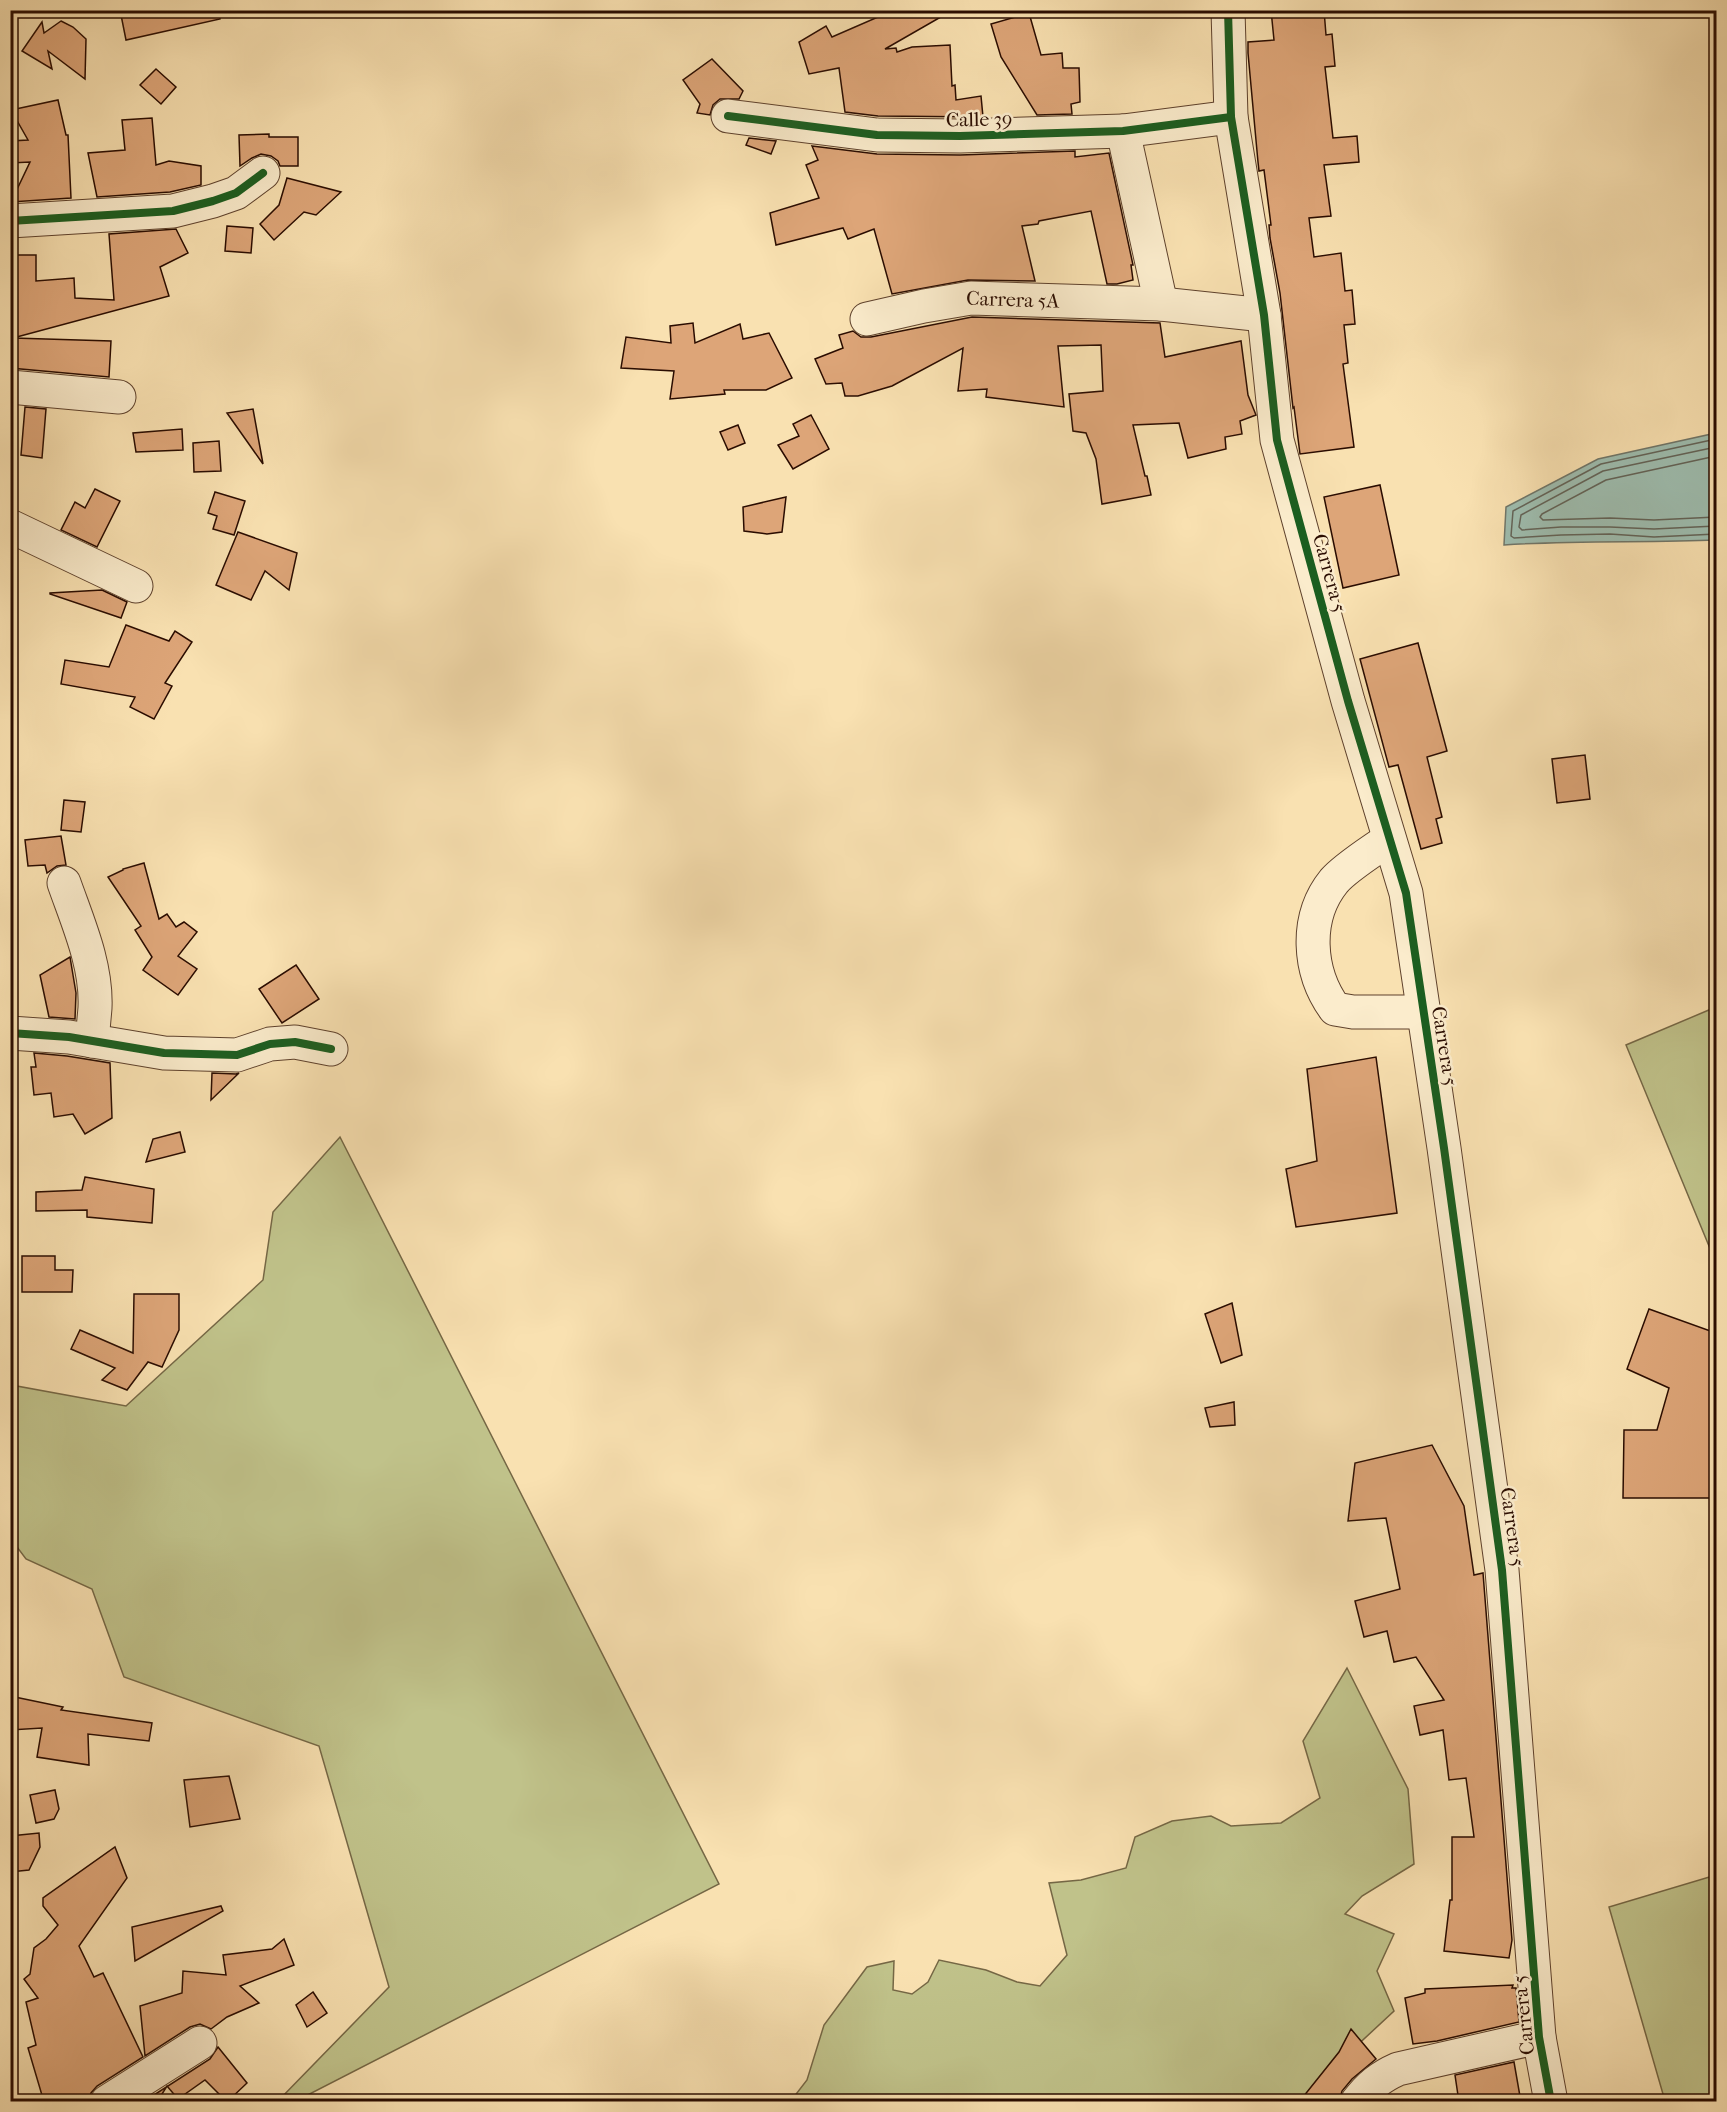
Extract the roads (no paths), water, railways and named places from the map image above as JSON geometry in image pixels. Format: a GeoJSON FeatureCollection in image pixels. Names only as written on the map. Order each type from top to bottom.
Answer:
{"type":"FeatureCollection","features":[{"type":"Feature","properties":{"kind":"street","name":"Carrera 5"},"geometry":{"type":"LineString","coordinates":[[1228,10],[1231,117],[1264,315],[1277,441],[1348,701],[1406,893],[1502,1570],[1539,2037],[1551,2102]]}},
{"type":"Feature","properties":{"kind":"street","name":"Calle 39"},"geometry":{"type":"LineString","coordinates":[[728,116],[876,135],[960,136],[1123,131],[1231,117]]}},
{"type":"Feature","properties":{"kind":"street"},"geometry":{"type":"LineString","coordinates":[[1123,131],[1161,304]]}},
{"type":"Feature","properties":{"kind":"street"},"geometry":{"type":"LineString","coordinates":[[10,222],[173,211],[236,193],[263,173]]}},
{"type":"Feature","properties":{"kind":"street","name":"Carrera 5A"},"geometry":{"type":"LineString","coordinates":[[867,319],[971,298],[1161,304],[1264,315]]}},
{"type":"Feature","properties":{"kind":"street"},"geometry":{"type":"LineString","coordinates":[[10,387],[119,397]]}},
{"type":"Feature","properties":{"kind":"street"},"geometry":{"type":"LineString","coordinates":[[10,526],[136,586]]}},
{"type":"Feature","properties":{"kind":"street"},"geometry":{"type":"LineString","coordinates":[[1389,839],[1335,879],[1323,897],[1312,937],[1317,973],[1325,995],[1335,1009],[1353,1012],[1423,1012]]}},
{"type":"Feature","properties":{"kind":"street"},"geometry":{"type":"LineString","coordinates":[[64,883],[84,938],[91,974],[95,1006],[92,1041]]}},
{"type":"Feature","properties":{"kind":"street"},"geometry":{"type":"LineString","coordinates":[[10,1034],[69,1037],[164,1053],[185,1054],[237,1055],[270,1044],[295,1042],[331,1049]]}},
{"type":"Feature","properties":{"kind":"street","name":"Carrera 5"},"geometry":{"type":"LineString","coordinates":[[1357,2102],[1368,2087],[1380,2077],[1398,2069],[1539,2037]]}},
{"type":"Feature","properties":{"kind":"street"},"geometry":{"type":"LineString","coordinates":[[107,2102],[200,2043]]}},
{"type":"Feature","properties":{"kind":"water"},"geometry":{"type":"Polygon","coordinates":[[[1716,433],[1716,540],[1504,545],[1506,507],[1598,459],[1716,433]]]}}]}
